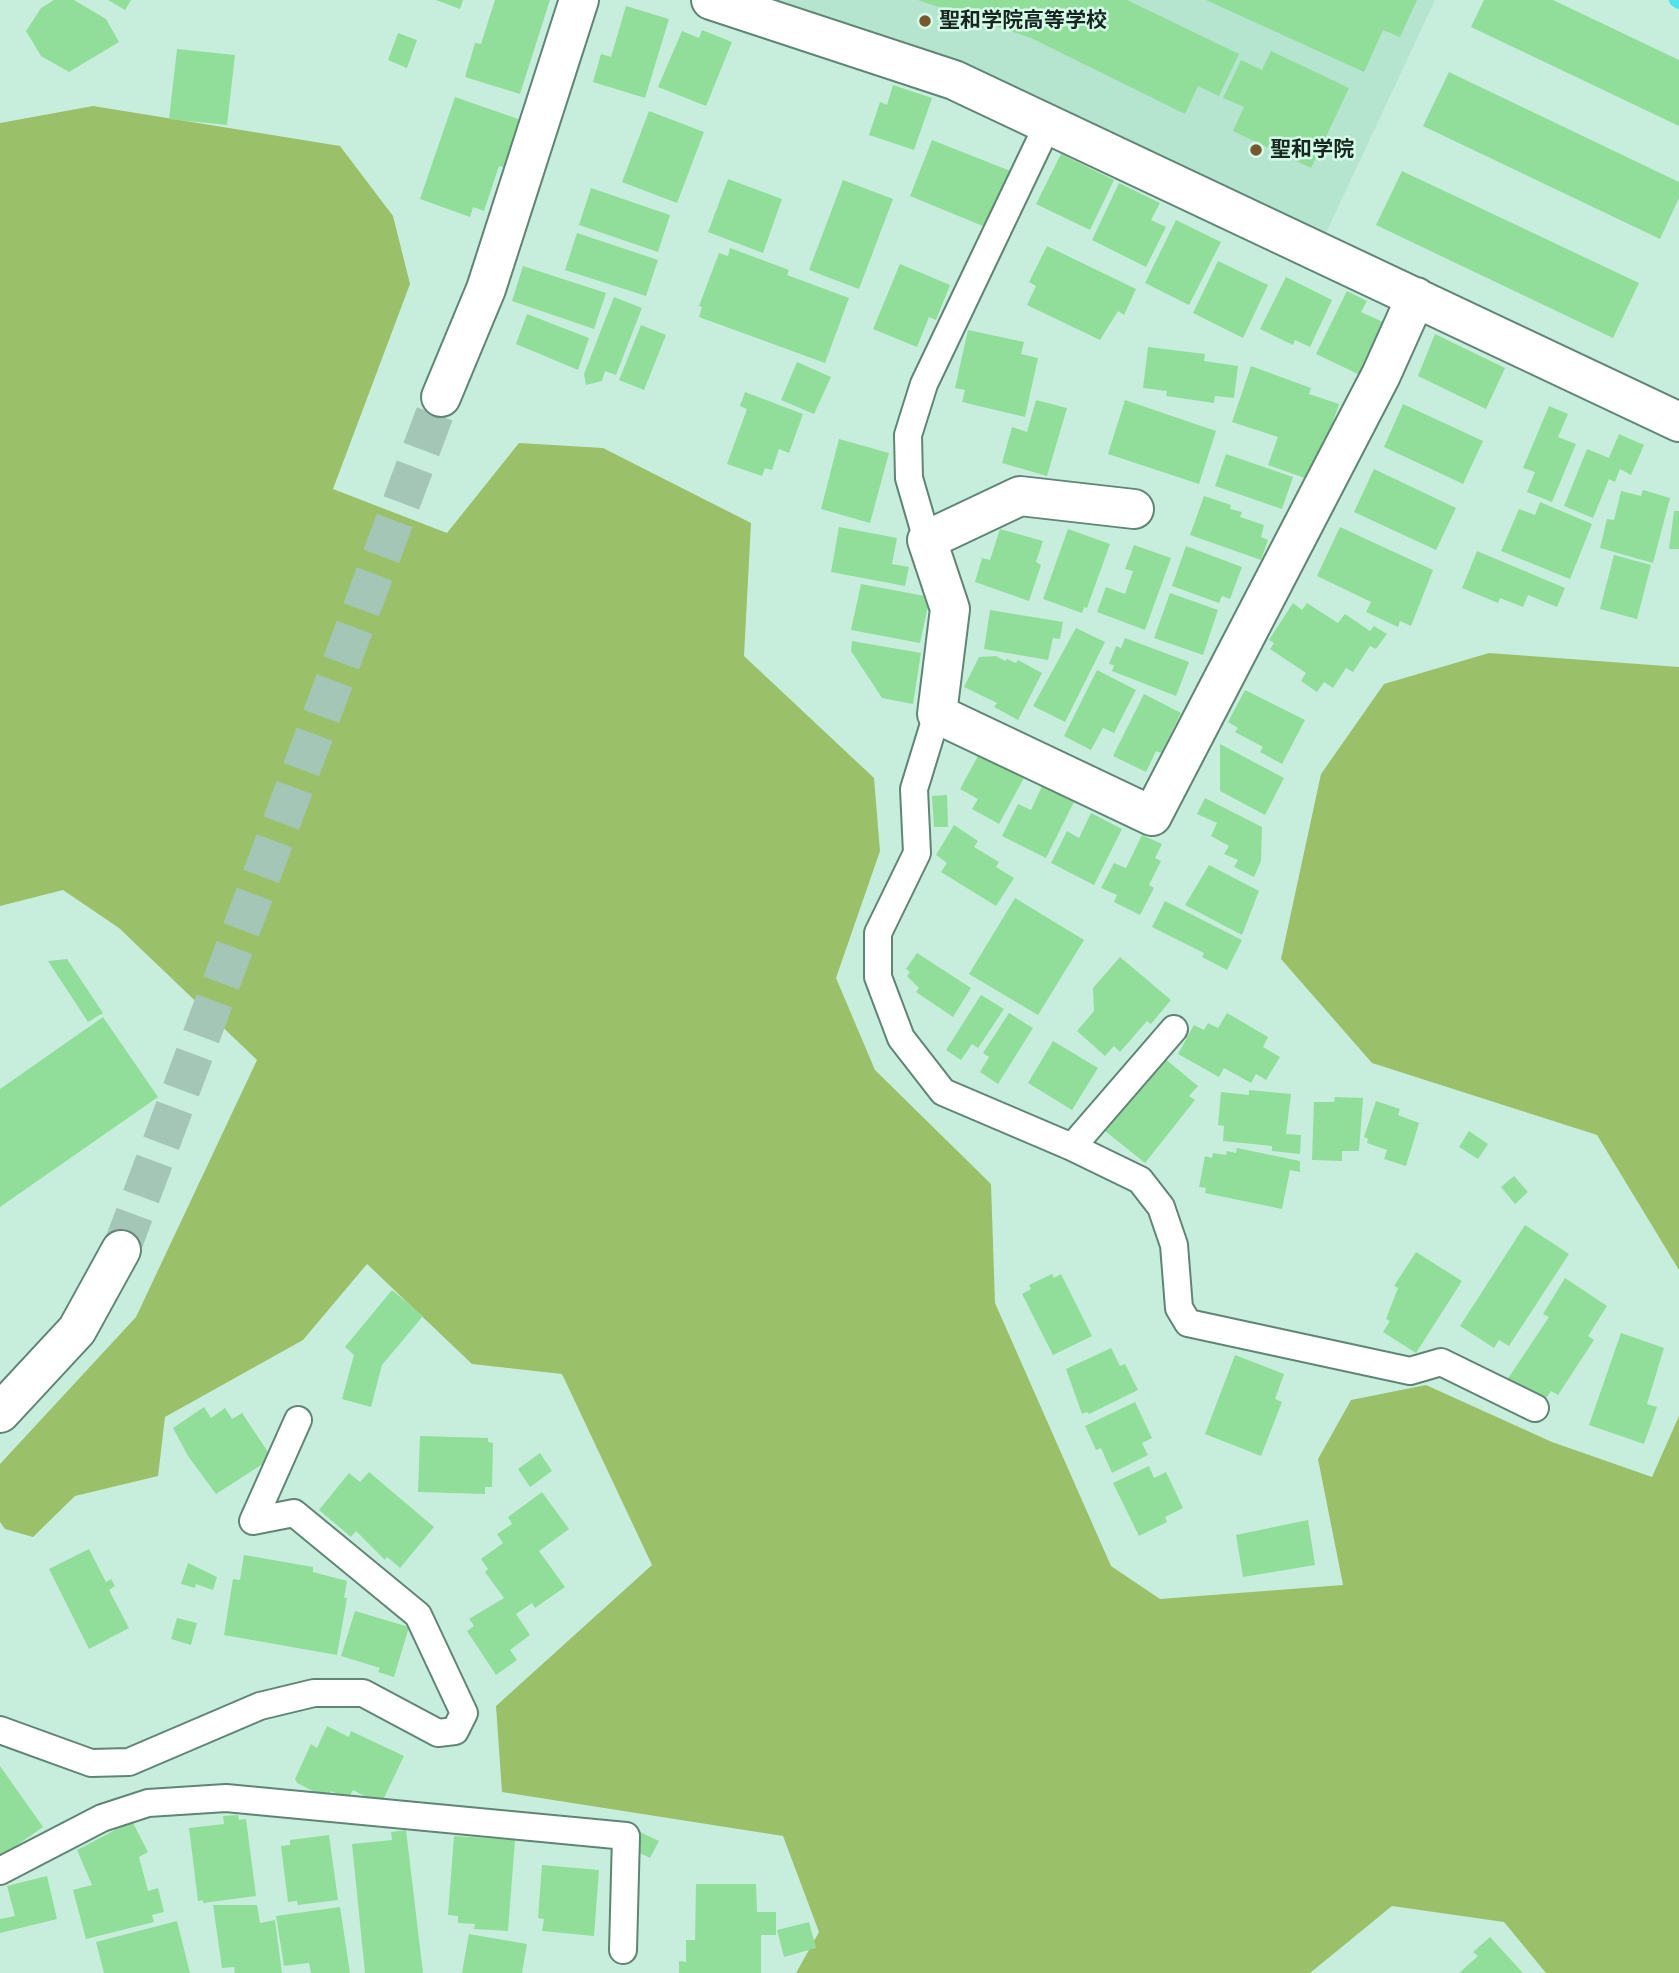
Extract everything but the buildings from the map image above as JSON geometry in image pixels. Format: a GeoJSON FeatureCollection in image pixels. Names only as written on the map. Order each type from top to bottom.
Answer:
{"type":"FeatureCollection","features":[{"type":"Feature","properties":{"kind":"street"},"geometry":{"type":"LineString","coordinates":[[441,397],[486,289],[579,0]]}},
{"type":"Feature","properties":{"kind":"street"},"geometry":{"type":"LineString","coordinates":[[710,0],[954,80],[1049,122],[1679,422]]}},
{"type":"Feature","properties":{"kind":"street"},"geometry":{"type":"LineString","coordinates":[[1134,509],[1020,496],[927,541],[950,609],[937,714],[1153,816],[1381,374],[1416,297]]}},
{"type":"Feature","properties":{"kind":"street"},"geometry":{"type":"LineString","coordinates":[[0,1413],[77,1330],[121,1250]]}},
{"type":"Feature","properties":{"kind":"lane"},"geometry":{"type":"LineString","coordinates":[[927,541],[909,478],[908,435],[924,384],[1049,122]]}},
{"type":"Feature","properties":{"kind":"lane"},"geometry":{"type":"LineString","coordinates":[[937,714],[914,789],[917,853],[878,933],[878,977],[901,1038],[943,1092],[1072,1147],[1140,1180],[1161,1207],[1174,1245],[1179,1308],[1188,1323],[1410,1371],[1441,1362],[1535,1408]]}},
{"type":"Feature","properties":{"kind":"lane"},"geometry":{"type":"LineString","coordinates":[[1072,1147],[1174,1029]]}},
{"type":"Feature","properties":{"kind":"lane"},"geometry":{"type":"LineString","coordinates":[[0,1730],[91,1763],[129,1762],[260,1706],[314,1693],[363,1693],[438,1733],[456,1731],[464,1713],[418,1615],[294,1513],[253,1521],[298,1420]]}},
{"type":"Feature","properties":{"kind":"lane"},"geometry":{"type":"LineString","coordinates":[[0,1871],[114,1814],[148,1803],[226,1798],[626,1836],[623,1950]]}},
{"type":"Feature","properties":{"kind":"shaded area","name":"聖和学院"},"geometry":{"type":"Polygon","coordinates":[[[773,0],[1435,0],[1325,235],[968,65],[773,0]]]}},
{"type":"Feature","properties":{"kind":"green space"},"geometry":{"type":"Polygon","coordinates":[[[93,106],[340,146],[393,216],[410,284],[333,489],[447,533],[519,443],[603,448],[751,523],[744,656],[874,778],[880,851],[836,978],[875,1070],[991,1184],[995,1303],[1111,1566],[1160,1599],[1343,1585],[1318,1459],[1351,1400],[1426,1385],[1552,1442],[1652,1477],[1679,1416],[1679,1973],[1546,1973],[1504,1922],[1392,1906],[1310,1973],[796,1973],[819,1932],[783,1836],[502,1792],[496,1706],[652,1565],[562,1374],[472,1364],[367,1264],[303,1340],[165,1417],[158,1476],[75,1496],[33,1537],[5,1529],[0,1522],[0,1464],[136,1317],[257,1060],[119,928],[63,890],[0,906],[0,123],[93,106]]]}},
{"type":"Feature","properties":{"kind":"green space"},"geometry":{"type":"Polygon","coordinates":[[[1489,653],[1679,667],[1679,1270],[1597,1135],[1372,1063],[1281,959],[1321,774],[1384,684],[1489,653]]]}},
{"type":"Feature","properties":{"kind":"tunnel"},"geometry":{"type":"LineString","coordinates":[[121,1250],[441,397]]}},
{"type":"Feature","properties":{"kind":"place","name":"聖和学院高等学校"},"geometry":{"type":"Point","coordinates":[925,21]}},
{"type":"Feature","properties":{"kind":"place","name":"聖和学院"},"geometry":{"type":"Point","coordinates":[1256,150]}}]}
